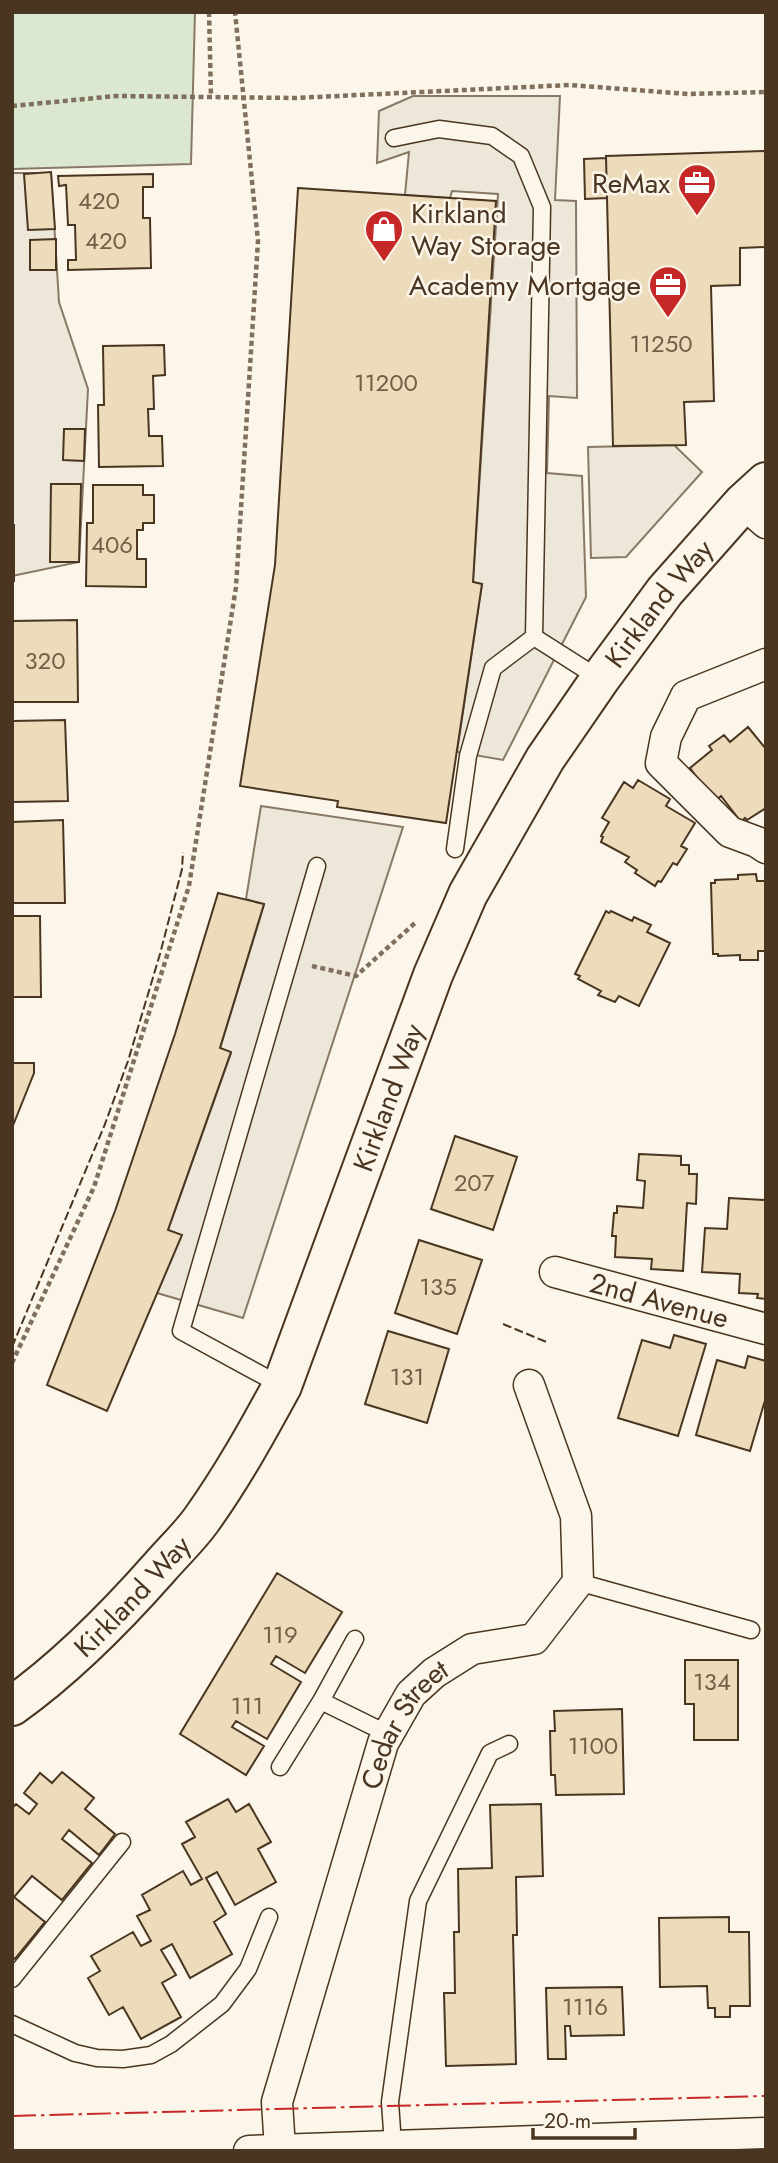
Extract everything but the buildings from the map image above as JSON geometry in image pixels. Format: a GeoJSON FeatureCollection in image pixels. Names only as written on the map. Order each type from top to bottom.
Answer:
{"type":"FeatureCollection","features":[{"type":"Feature","properties":{"kind":"main road","name":"Kirkland Way"},"geometry":{"type":"LineString","coordinates":[[12,1706],[41,1685],[79,1651],[143,1586],[201,1521],[248,1450],[282,1386],[432,975],[468,894],[545,759],[664,591],[758,503]]}},
{"type":"Feature","properties":{"kind":"street"},"geometry":{"type":"LineString","coordinates":[[766,664],[686,696],[666,737],[661,763],[730,832],[766,848]]}},
{"type":"Feature","properties":{"kind":"street","name":"2nd Avenue"},"geometry":{"type":"LineString","coordinates":[[555,1272],[766,1329]]}},
{"type":"Feature","properties":{"kind":"street"},"geometry":{"type":"LineString","coordinates":[[529,1385],[576,1516],[578,1582]]}},
{"type":"Feature","properties":{"kind":"street","name":"Cedar Street"},"geometry":{"type":"LineString","coordinates":[[280,2149],[277,2102],[383,1743],[411,1694],[434,1673],[472,1649],[534,1639],[578,1582]]}},
{"type":"Feature","properties":{"kind":"street"},"geometry":{"type":"LineString","coordinates":[[249,2151],[766,2133]]}},
{"type":"Feature","properties":{"kind":"lane"},"geometry":{"type":"LineString","coordinates":[[394,138],[439,129],[492,136],[521,156],[542,207],[534,637]]}},
{"type":"Feature","properties":{"kind":"lane"},"geometry":{"type":"LineString","coordinates":[[534,637],[600,679]]}},
{"type":"Feature","properties":{"kind":"lane"},"geometry":{"type":"LineString","coordinates":[[455,849],[468,756],[493,668],[534,637]]}},
{"type":"Feature","properties":{"kind":"lane"},"geometry":{"type":"LineString","coordinates":[[282,1386],[181,1331],[317,866]]}},
{"type":"Feature","properties":{"kind":"lane"},"geometry":{"type":"LineString","coordinates":[[578,1582],[751,1630]]}},
{"type":"Feature","properties":{"kind":"lane"},"geometry":{"type":"LineString","coordinates":[[281,1767],[355,1639]]}},
{"type":"Feature","properties":{"kind":"lane"},"geometry":{"type":"LineString","coordinates":[[321,1701],[388,1734]]}},
{"type":"Feature","properties":{"kind":"lane"},"geometry":{"type":"LineString","coordinates":[[393,2145],[390,2102],[418,1900],[490,1753],[509,1744]]}},
{"type":"Feature","properties":{"kind":"lane"},"geometry":{"type":"LineString","coordinates":[[12,1979],[122,1842]]}},
{"type":"Feature","properties":{"kind":"lane"},"geometry":{"type":"LineString","coordinates":[[12,2024],[75,2053],[97,2058],[123,2059],[151,2055],[171,2044],[222,2004],[248,1969],[269,1917]]}},
{"type":"Feature","properties":{"kind":"path"},"geometry":{"type":"LineString","coordinates":[[209,12],[211,96]]}},
{"type":"Feature","properties":{"kind":"path"},"geometry":{"type":"LineString","coordinates":[[12,1363],[94,1187],[189,886],[236,587],[258,241],[235,12]]}},
{"type":"Feature","properties":{"kind":"path"},"geometry":{"type":"LineString","coordinates":[[12,106],[116,96],[295,98],[570,85],[688,94],[766,92]]}},
{"type":"Feature","properties":{"kind":"path"},"geometry":{"type":"LineString","coordinates":[[289,961],[356,976],[418,921]]}},
{"type":"Feature","properties":{"kind":"green space"},"geometry":{"type":"Polygon","coordinates":[[[12,12],[195,12],[191,164],[12,169],[12,12]]]}},
{"type":"Feature","properties":{"kind":"shaded area"},"geometry":{"type":"Polygon","coordinates":[[[413,96],[560,96],[555,200],[576,201],[577,398],[549,396],[547,473],[582,476],[586,597],[503,760],[457,752],[482,584],[473,582],[498,194],[452,191],[450,198],[405,195],[409,152],[377,163],[379,111],[413,96]]]}},
{"type":"Feature","properties":{"kind":"shaded area"},"geometry":{"type":"Polygon","coordinates":[[[12,173],[51,173],[59,302],[88,389],[79,562],[12,576],[12,173]]]}},
{"type":"Feature","properties":{"kind":"shaded area"},"geometry":{"type":"Polygon","coordinates":[[[674,445],[702,472],[626,557],[591,558],[588,447],[674,445]]]}},
{"type":"Feature","properties":{"kind":"shaded area"},"geometry":{"type":"Polygon","coordinates":[[[261,806],[403,827],[243,1318],[157,1293],[181,1235],[168,1230],[231,1053],[220,1048],[264,905],[246,899],[261,806]]]}},
{"type":"Feature","properties":{"kind":"fence"},"geometry":{"type":"LineString","coordinates":[[12,1347],[105,1124],[128,1061],[160,954],[182,869],[183,852]]}},
{"type":"Feature","properties":{"kind":"fence"},"geometry":{"type":"LineString","coordinates":[[503,1324],[549,1343]]}},
{"type":"Feature","properties":{"kind":"power"},"geometry":{"type":"LineString","coordinates":[[12,2116],[766,2096]]}},
{"type":"Feature","properties":{"kind":"place","name":"ReMax"},"geometry":{"type":"Point","coordinates":[697,217]}},
{"type":"Feature","properties":{"kind":"place","name":"Kirkland Way Storage"},"geometry":{"type":"Point","coordinates":[384,263]}},
{"type":"Feature","properties":{"kind":"place","name":"Academy Mortgage"},"geometry":{"type":"Point","coordinates":[668,319]}}]}
